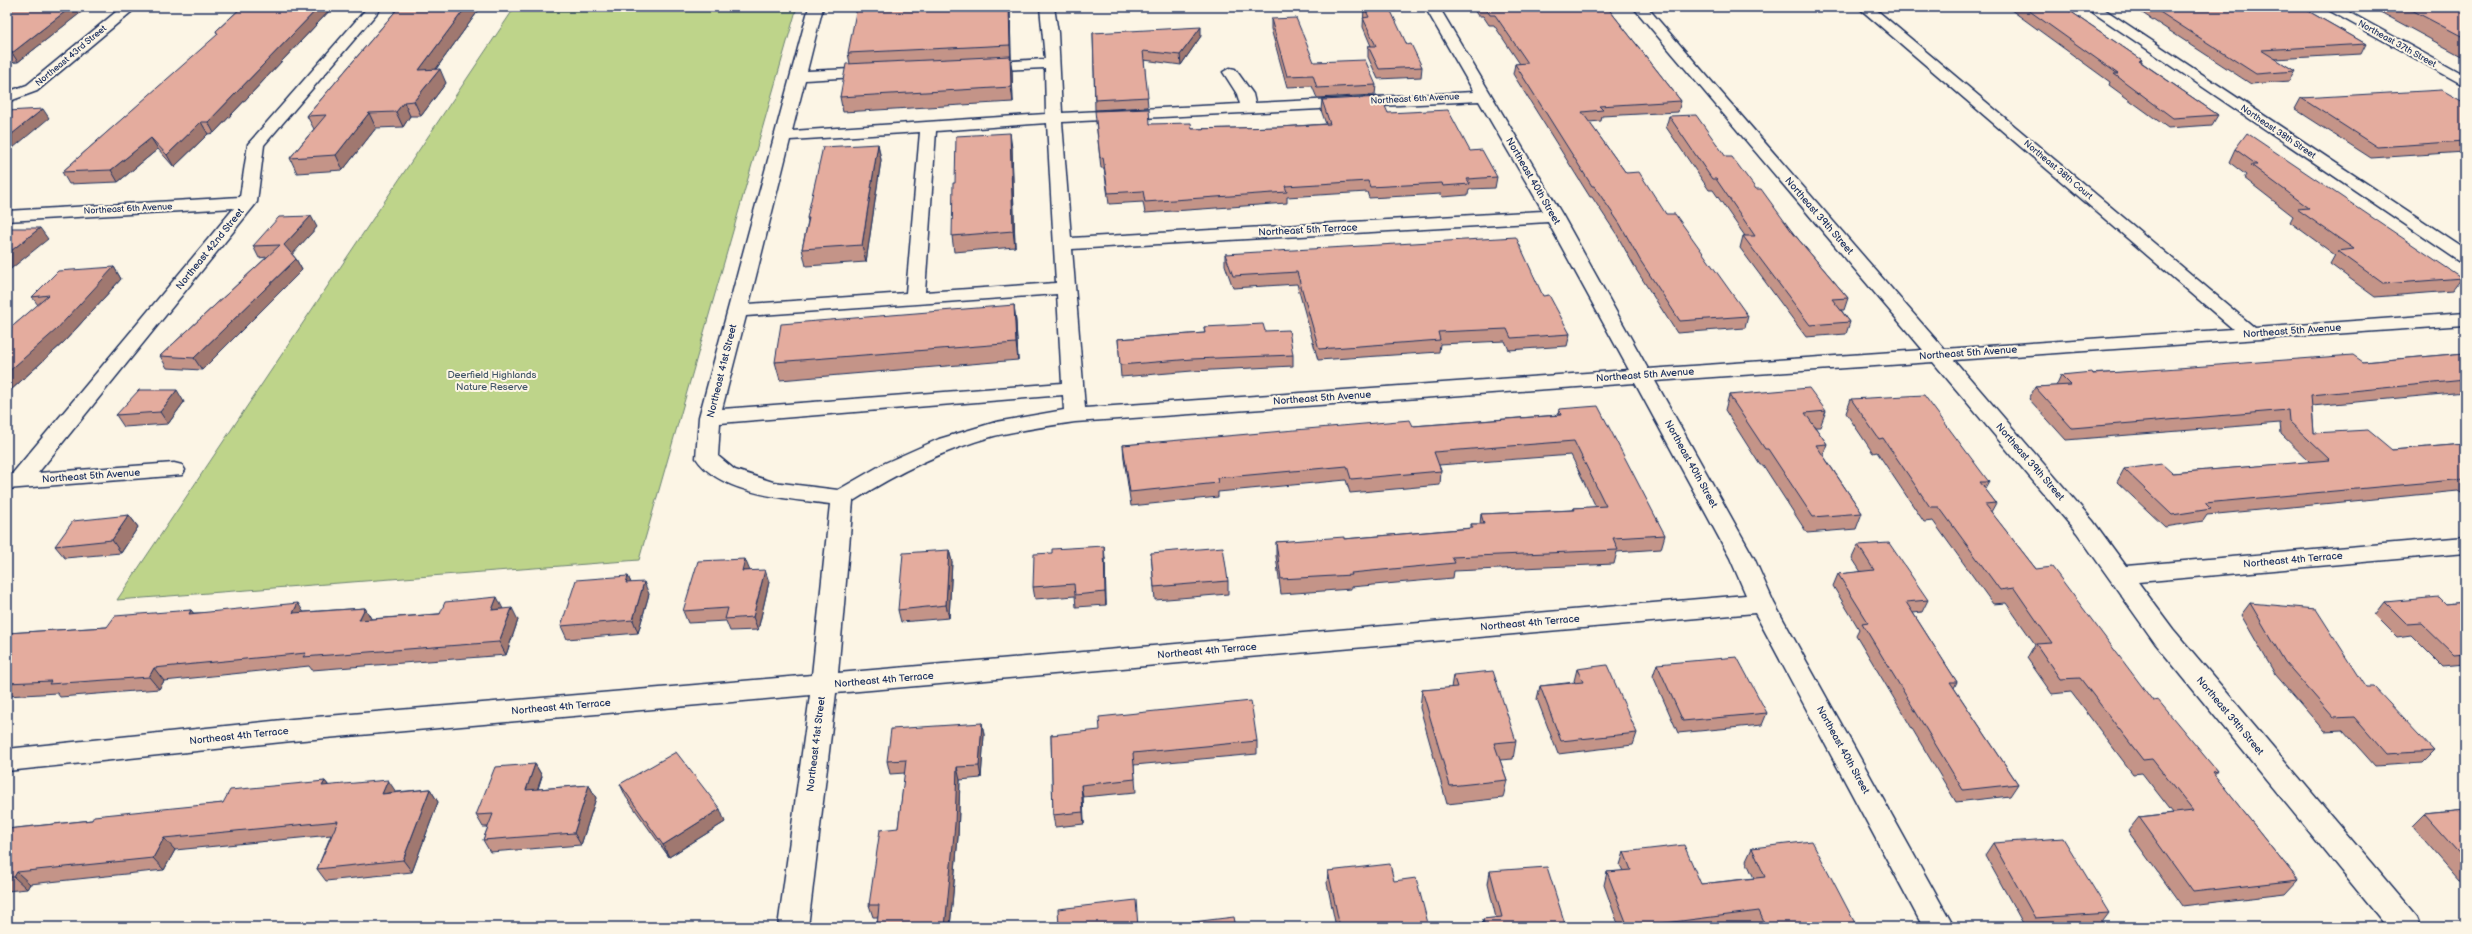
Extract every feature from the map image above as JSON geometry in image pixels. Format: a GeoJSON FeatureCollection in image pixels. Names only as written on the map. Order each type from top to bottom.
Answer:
{"type":"FeatureCollection","features":[{"type":"Feature","properties":{"kind":"street","name":"Northeast 43rd Street"},"geometry":{"type":"LineString","coordinates":[[8,97],[32,88],[130,7]]}},
{"type":"Feature","properties":{"kind":"street","name":"Northeast 42nd Street"},"geometry":{"type":"LineString","coordinates":[[13,482],[248,202],[256,144],[375,7]]}},
{"type":"Feature","properties":{"kind":"street","name":"Northeast 41st Street"},"geometry":{"type":"LineString","coordinates":[[793,927],[824,685],[842,498],[772,489],[727,475],[707,458],[710,417],[736,311],[816,7]]}},
{"type":"Feature","properties":{"kind":"street"},"geometry":{"type":"LineString","coordinates":[[1047,7],[1075,415]]}},
{"type":"Feature","properties":{"kind":"street","name":"Northeast 40th Street"},"geometry":{"type":"LineString","coordinates":[[1432,7],[1554,216],[1742,558],[1762,603],[1940,927]]}},
{"type":"Feature","properties":{"kind":"street","name":"Northeast 39th Street"},"geometry":{"type":"LineString","coordinates":[[1640,7],[2085,527],[2164,636],[2406,927]]}},
{"type":"Feature","properties":{"kind":"street","name":"Northeast 38th Court"},"geometry":{"type":"LineString","coordinates":[[1865,7],[2251,334]]}},
{"type":"Feature","properties":{"kind":"street","name":"Northeast 38th Street"},"geometry":{"type":"LineString","coordinates":[[2092,7],[2465,257]]}},
{"type":"Feature","properties":{"kind":"street","name":"Northeast 37th Street"},"geometry":{"type":"LineString","coordinates":[[2330,7],[2465,82]]}},
{"type":"Feature","properties":{"kind":"street"},"geometry":{"type":"LineString","coordinates":[[965,67],[1052,63]]}},
{"type":"Feature","properties":{"kind":"street"},"geometry":{"type":"LineString","coordinates":[[798,76],[889,71]]}},
{"type":"Feature","properties":{"kind":"street"},"geometry":{"type":"LineString","coordinates":[[1230,72],[1245,94],[1249,108]]}},
{"type":"Feature","properties":{"kind":"street","name":"Northeast 6th Avenue"},"geometry":{"type":"LineString","coordinates":[[783,136],[1054,118],[1485,96]]}},
{"type":"Feature","properties":{"kind":"street"},"geometry":{"type":"LineString","coordinates":[[915,298],[928,126]]}},
{"type":"Feature","properties":{"kind":"street","name":"Northeast 6th Avenue"},"geometry":{"type":"LineString","coordinates":[[7,216],[248,202]]}},
{"type":"Feature","properties":{"kind":"street","name":"Northeast 5th Terrace"},"geometry":{"type":"LineString","coordinates":[[1063,244],[1554,216]]}},
{"type":"Feature","properties":{"kind":"street"},"geometry":{"type":"LineString","coordinates":[[736,311],[1066,288]]}},
{"type":"Feature","properties":{"kind":"street","name":"Northeast 5th Avenue"},"geometry":{"type":"LineString","coordinates":[[842,498],[880,473],[932,450],[985,432],[1075,415],[2465,319]]}},
{"type":"Feature","properties":{"kind":"street"},"geometry":{"type":"LineString","coordinates":[[710,417],[1073,388]]}},
{"type":"Feature","properties":{"kind":"street","name":"Northeast 5th Avenue"},"geometry":{"type":"LineString","coordinates":[[13,482],[174,470]]}},
{"type":"Feature","properties":{"kind":"street","name":"Northeast 4th Terrace"},"geometry":{"type":"LineString","coordinates":[[2120,575],[2465,545]]}},
{"type":"Feature","properties":{"kind":"street","name":"Northeast 4th Terrace"},"geometry":{"type":"LineString","coordinates":[[7,760],[292,730],[1762,603]]}},
{"type":"Feature","properties":{"kind":"green space","name":"Deerfield Highlands Nature Reserve"},"geometry":{"type":"Polygon","coordinates":[[[515,7],[797,7],[639,560],[117,600],[515,7]]]}},
{"type":"Feature","properties":{"kind":"building"},"geometry":{"type":"Polygon","coordinates":[[[7,7],[71,7],[12,53],[7,53],[7,7]]]}},
{"type":"Feature","properties":{"kind":"building"},"geometry":{"type":"Polygon","coordinates":[[[242,7],[319,7],[208,122],[201,122],[167,155],[151,138],[111,170],[62,172],[218,34],[216,31],[242,7]]]}},
{"type":"Feature","properties":{"kind":"building"},"geometry":{"type":"Polygon","coordinates":[[[399,7],[466,7],[419,70],[440,69],[414,101],[404,102],[396,112],[369,113],[336,155],[290,158],[326,115],[307,116],[399,7]]]}},
{"type":"Feature","properties":{"kind":"building"},"geometry":{"type":"Polygon","coordinates":[[[857,7],[1009,7],[1010,45],[848,53],[857,7]]]}},
{"type":"Feature","properties":{"kind":"building"},"geometry":{"type":"Polygon","coordinates":[[[1364,7],[1389,7],[1407,45],[1411,44],[1422,67],[1379,69],[1368,46],[1376,46],[1363,18],[1369,17],[1364,7]]]}},
{"type":"Feature","properties":{"kind":"building"},"geometry":{"type":"Polygon","coordinates":[[[1485,7],[1607,7],[1681,101],[1599,106],[1603,110],[1582,112],[1626,173],[1639,172],[1666,214],[1675,214],[1748,316],[1680,321],[1640,260],[1620,224],[1594,186],[1592,186],[1515,64],[1528,63],[1495,15],[1490,15],[1485,7]]]}},
{"type":"Feature","properties":{"kind":"building"},"geometry":{"type":"Polygon","coordinates":[[[2024,7],[2064,7],[2142,60],[2139,61],[2218,115],[2173,118],[2114,74],[2118,74],[2024,7]]]}},
{"type":"Feature","properties":{"kind":"building"},"geometry":{"type":"Polygon","coordinates":[[[2152,7],[2301,7],[2366,44],[2261,50],[2295,71],[2256,74],[2152,7]]]}},
{"type":"Feature","properties":{"kind":"building"},"geometry":{"type":"Polygon","coordinates":[[[2406,7],[2465,7],[2465,38],[2406,7]]]}},
{"type":"Feature","properties":{"kind":"building"},"geometry":{"type":"Polygon","coordinates":[[[1296,18],[1314,62],[1365,60],[1376,85],[1317,88],[1313,75],[1287,76],[1271,19],[1296,18]]]}},
{"type":"Feature","properties":{"kind":"building"},"geometry":{"type":"Polygon","coordinates":[[[1201,27],[1180,55],[1143,51],[1148,97],[1095,100],[1093,33],[1201,27]]]}},
{"type":"Feature","properties":{"kind":"building"},"geometry":{"type":"Polygon","coordinates":[[[1010,56],[1011,87],[840,97],[846,64],[1010,56]]]}},
{"type":"Feature","properties":{"kind":"building"},"geometry":{"type":"Polygon","coordinates":[[[2442,90],[2465,103],[2465,141],[2377,147],[2301,98],[2442,90]]]}},
{"type":"Feature","properties":{"kind":"building"},"geometry":{"type":"Polygon","coordinates":[[[1381,97],[1388,113],[1448,110],[1470,151],[1482,150],[1497,177],[1467,179],[1470,184],[1443,186],[1442,183],[1370,187],[1368,181],[1285,186],[1287,192],[1145,202],[1143,191],[1108,193],[1103,157],[1100,158],[1095,111],[1149,109],[1150,124],[1191,123],[1192,129],[1280,127],[1330,124],[1322,100],[1381,97]]]}},
{"type":"Feature","properties":{"kind":"building"},"geometry":{"type":"Polygon","coordinates":[[[43,109],[7,138],[7,111],[43,109]]]}},
{"type":"Feature","properties":{"kind":"building"},"geometry":{"type":"Polygon","coordinates":[[[1696,115],[1726,157],[1732,157],[1756,189],[1761,189],[1793,233],[1848,298],[1832,299],[1850,322],[1810,325],[1743,236],[1755,236],[1716,179],[1712,179],[1669,116],[1696,115]]]}},
{"type":"Feature","properties":{"kind":"building"},"geometry":{"type":"Polygon","coordinates":[[[1010,133],[1013,231],[952,236],[956,136],[1010,133]]]}},
{"type":"Feature","properties":{"kind":"building"},"geometry":{"type":"Polygon","coordinates":[[[2247,133],[2462,278],[2384,284],[2338,251],[2354,249],[2297,209],[2309,208],[2251,165],[2257,165],[2235,149],[2247,133]]]}},
{"type":"Feature","properties":{"kind":"building"},"geometry":{"type":"Polygon","coordinates":[[[878,144],[862,245],[802,249],[809,218],[807,218],[823,147],[878,144]]]}},
{"type":"Feature","properties":{"kind":"building"},"geometry":{"type":"Polygon","coordinates":[[[311,216],[284,245],[296,259],[194,358],[160,356],[280,245],[253,246],[279,217],[311,216]]]}},
{"type":"Feature","properties":{"kind":"building"},"geometry":{"type":"Polygon","coordinates":[[[7,228],[40,228],[7,254],[7,228]]]}},
{"type":"Feature","properties":{"kind":"building"},"geometry":{"type":"Polygon","coordinates":[[[1516,237],[1543,296],[1549,295],[1570,334],[1511,338],[1507,329],[1438,332],[1440,340],[1319,349],[1297,272],[1233,276],[1225,254],[1516,237]]]}},
{"type":"Feature","properties":{"kind":"building"},"geometry":{"type":"Polygon","coordinates":[[[114,267],[56,330],[7,373],[7,331],[49,295],[32,297],[58,271],[114,267]]]}},
{"type":"Feature","properties":{"kind":"building"},"geometry":{"type":"Polygon","coordinates":[[[1014,305],[1016,343],[775,362],[781,324],[1014,305]]]}},
{"type":"Feature","properties":{"kind":"building"},"geometry":{"type":"Polygon","coordinates":[[[1263,324],[1265,331],[1289,330],[1293,355],[1192,359],[1120,365],[1118,339],[1205,333],[1204,327],[1263,324]]]}},
{"type":"Feature","properties":{"kind":"building"},"geometry":{"type":"Polygon","coordinates":[[[2465,353],[2465,380],[2311,395],[2314,433],[2368,430],[2392,450],[2465,444],[2465,479],[2205,503],[2211,509],[2172,515],[2124,469],[2162,464],[2172,473],[2330,460],[2289,421],[2288,410],[2072,428],[2035,387],[2071,385],[2061,375],[2092,372],[2093,374],[2353,355],[2363,362],[2465,353]]]}},
{"type":"Feature","properties":{"kind":"building"},"geometry":{"type":"Polygon","coordinates":[[[1809,388],[1826,411],[1805,413],[1827,444],[1816,445],[1862,513],[1813,517],[1768,449],[1765,449],[1729,395],[1809,388]]]}},
{"type":"Feature","properties":{"kind":"building"},"geometry":{"type":"Polygon","coordinates":[[[139,390],[177,390],[160,412],[116,415],[139,390]]]}},
{"type":"Feature","properties":{"kind":"building"},"geometry":{"type":"Polygon","coordinates":[[[1924,395],[1989,482],[1980,482],[1996,503],[1985,504],[2036,569],[2052,567],[2153,701],[2158,700],[2217,771],[2212,772],[2298,880],[2193,892],[2139,817],[2193,811],[2152,759],[2143,760],[2080,678],[2060,679],[2036,644],[2052,643],[2014,588],[2000,590],[1939,507],[1930,507],[1883,438],[1879,439],[1851,399],[1924,395]]]}},
{"type":"Feature","properties":{"kind":"building"},"geometry":{"type":"Polygon","coordinates":[[[1598,406],[1665,535],[1613,538],[1618,550],[1452,557],[1455,563],[1351,573],[1352,575],[1281,579],[1276,542],[1344,537],[1344,539],[1473,528],[1471,524],[1484,524],[1481,514],[1575,510],[1574,508],[1606,506],[1574,441],[1434,452],[1441,471],[1351,479],[1347,466],[1217,478],[1218,483],[1130,492],[1123,445],[1410,420],[1413,426],[1561,415],[1559,409],[1598,406]]]}},
{"type":"Feature","properties":{"kind":"building"},"geometry":{"type":"Polygon","coordinates":[[[129,515],[112,540],[55,546],[73,521],[129,515]]]}},
{"type":"Feature","properties":{"kind":"building"},"geometry":{"type":"Polygon","coordinates":[[[1889,543],[1928,600],[1906,602],[1957,682],[1950,682],[2018,784],[1963,790],[1862,623],[1868,622],[1838,574],[1874,570],[1858,545],[1889,543]]]}},
{"type":"Feature","properties":{"kind":"building"},"geometry":{"type":"Polygon","coordinates":[[[1104,546],[1105,592],[1075,595],[1074,584],[1033,587],[1034,554],[1052,553],[1052,549],[1104,546]]]}},
{"type":"Feature","properties":{"kind":"building"},"geometry":{"type":"Polygon","coordinates":[[[1223,547],[1228,581],[1154,587],[1151,553],[1223,547]]]}},
{"type":"Feature","properties":{"kind":"building"},"geometry":{"type":"Polygon","coordinates":[[[949,550],[946,605],[898,610],[903,553],[949,550]]]}},
{"type":"Feature","properties":{"kind":"building"},"geometry":{"type":"Polygon","coordinates":[[[745,559],[742,571],[765,570],[753,617],[725,619],[728,608],[683,611],[698,561],[745,559]]]}},
{"type":"Feature","properties":{"kind":"building"},"geometry":{"type":"Polygon","coordinates":[[[628,576],[626,583],[644,582],[633,620],[561,626],[576,580],[628,576]]]}},
{"type":"Feature","properties":{"kind":"building"},"geometry":{"type":"Polygon","coordinates":[[[497,597],[492,610],[512,608],[499,642],[303,657],[306,653],[154,668],[149,677],[49,684],[51,681],[7,683],[7,633],[107,627],[115,616],[191,610],[189,614],[298,603],[293,613],[365,608],[359,620],[440,614],[445,602],[497,597]]]}},
{"type":"Feature","properties":{"kind":"building"},"geometry":{"type":"Polygon","coordinates":[[[2439,597],[2446,604],[2465,602],[2465,654],[2454,655],[2421,623],[2407,624],[2385,602],[2439,597]]]}},
{"type":"Feature","properties":{"kind":"building"},"geometry":{"type":"Polygon","coordinates":[[[2250,603],[2316,609],[2366,687],[2374,687],[2434,751],[2386,754],[2354,717],[2334,718],[2285,662],[2250,603]]]}},
{"type":"Feature","properties":{"kind":"building"},"geometry":{"type":"Polygon","coordinates":[[[1737,657],[1767,713],[1683,721],[1657,664],[1737,657]]]}},
{"type":"Feature","properties":{"kind":"building"},"geometry":{"type":"Polygon","coordinates":[[[1607,665],[1637,733],[1561,741],[1540,686],[1583,682],[1577,669],[1607,665]]]}},
{"type":"Feature","properties":{"kind":"building"},"geometry":{"type":"Polygon","coordinates":[[[1493,671],[1516,741],[1494,743],[1507,780],[1450,786],[1422,690],[1457,687],[1453,675],[1493,671]]]}},
{"type":"Feature","properties":{"kind":"building"},"geometry":{"type":"Polygon","coordinates":[[[1251,701],[1257,741],[1133,753],[1135,779],[1081,785],[1083,812],[1053,815],[1051,735],[1100,730],[1099,717],[1251,701]]]}},
{"type":"Feature","properties":{"kind":"building"},"geometry":{"type":"Polygon","coordinates":[[[982,723],[979,766],[957,767],[955,824],[945,927],[877,927],[879,905],[869,905],[880,830],[898,828],[906,760],[887,761],[891,729],[982,723]]]}},
{"type":"Feature","properties":{"kind":"building"},"geometry":{"type":"Polygon","coordinates":[[[676,752],[720,809],[663,845],[620,784],[676,752]]]}},
{"type":"Feature","properties":{"kind":"building"},"geometry":{"type":"Polygon","coordinates":[[[535,764],[526,790],[589,785],[574,833],[483,840],[493,814],[476,815],[495,767],[535,764]]]}},
{"type":"Feature","properties":{"kind":"building"},"geometry":{"type":"Polygon","coordinates":[[[388,780],[382,794],[430,789],[403,860],[317,869],[338,821],[164,838],[153,858],[17,872],[14,877],[7,877],[7,829],[92,820],[94,816],[223,803],[230,790],[325,781],[322,786],[388,780]]]}},
{"type":"Feature","properties":{"kind":"building"},"geometry":{"type":"Polygon","coordinates":[[[2465,810],[2465,860],[2424,814],[2465,810]]]}},
{"type":"Feature","properties":{"kind":"building"},"geometry":{"type":"Polygon","coordinates":[[[2063,838],[2109,913],[2035,918],[1993,843],[2063,838]]]}},
{"type":"Feature","properties":{"kind":"building"},"geometry":{"type":"Polygon","coordinates":[[[1812,841],[1856,925],[1838,927],[1766,927],[1759,911],[1628,927],[1607,872],[1631,870],[1624,852],[1684,845],[1701,884],[1765,877],[1752,848],[1812,841]]]}},
{"type":"Feature","properties":{"kind":"building"},"geometry":{"type":"Polygon","coordinates":[[[1390,864],[1394,881],[1416,878],[1429,927],[1340,927],[1328,871],[1390,864]]]}},
{"type":"Feature","properties":{"kind":"building"},"geometry":{"type":"Polygon","coordinates":[[[1547,867],[1566,927],[1485,927],[1483,919],[1502,917],[1490,871],[1547,867]]]}},
{"type":"Feature","properties":{"kind":"building"},"geometry":{"type":"Polygon","coordinates":[[[1136,900],[1138,927],[1059,927],[1058,909],[1136,900]]]}},
{"type":"Feature","properties":{"kind":"building"},"geometry":{"type":"Polygon","coordinates":[[[1234,917],[1236,927],[1184,927],[1184,923],[1234,917]]]}},
{"type":"Feature","properties":{"kind":"building"},"geometry":{"type":"Polygon","coordinates":[[[1273,924],[1274,927],[1252,927],[1273,924]]]}}]}
